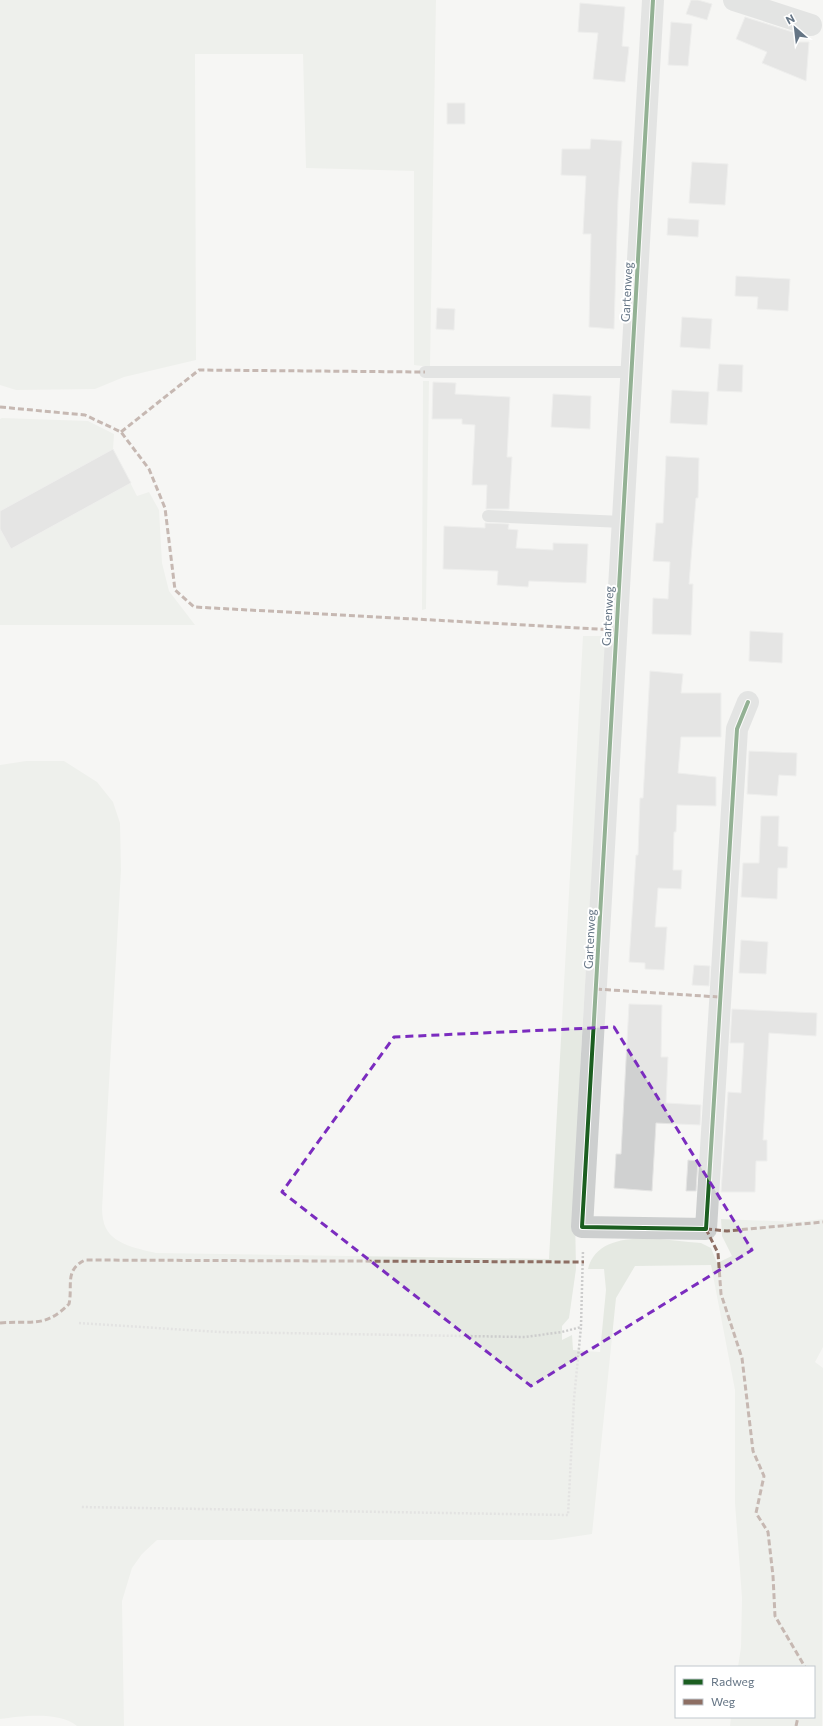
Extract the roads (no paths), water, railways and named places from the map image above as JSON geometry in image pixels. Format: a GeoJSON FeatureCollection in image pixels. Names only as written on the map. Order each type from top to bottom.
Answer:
{"type":"FeatureCollection","features":[{"type":"Feature","properties":{"kind":"street","name":"Gartenweg"},"geometry":{"type":"LineString","coordinates":[[653,0],[582,1227],[706,1229],[736,730],[748,702]]}},
{"type":"Feature","properties":{"kind":"street"},"geometry":{"type":"LineString","coordinates":[[734,0],[811,26]]}},
{"type":"Feature","properties":{"kind":"lane"},"geometry":{"type":"LineString","coordinates":[[425,372],[631,372]]}},
{"type":"Feature","properties":{"kind":"lane"},"geometry":{"type":"LineString","coordinates":[[488,516],[623,522]]}}]}
